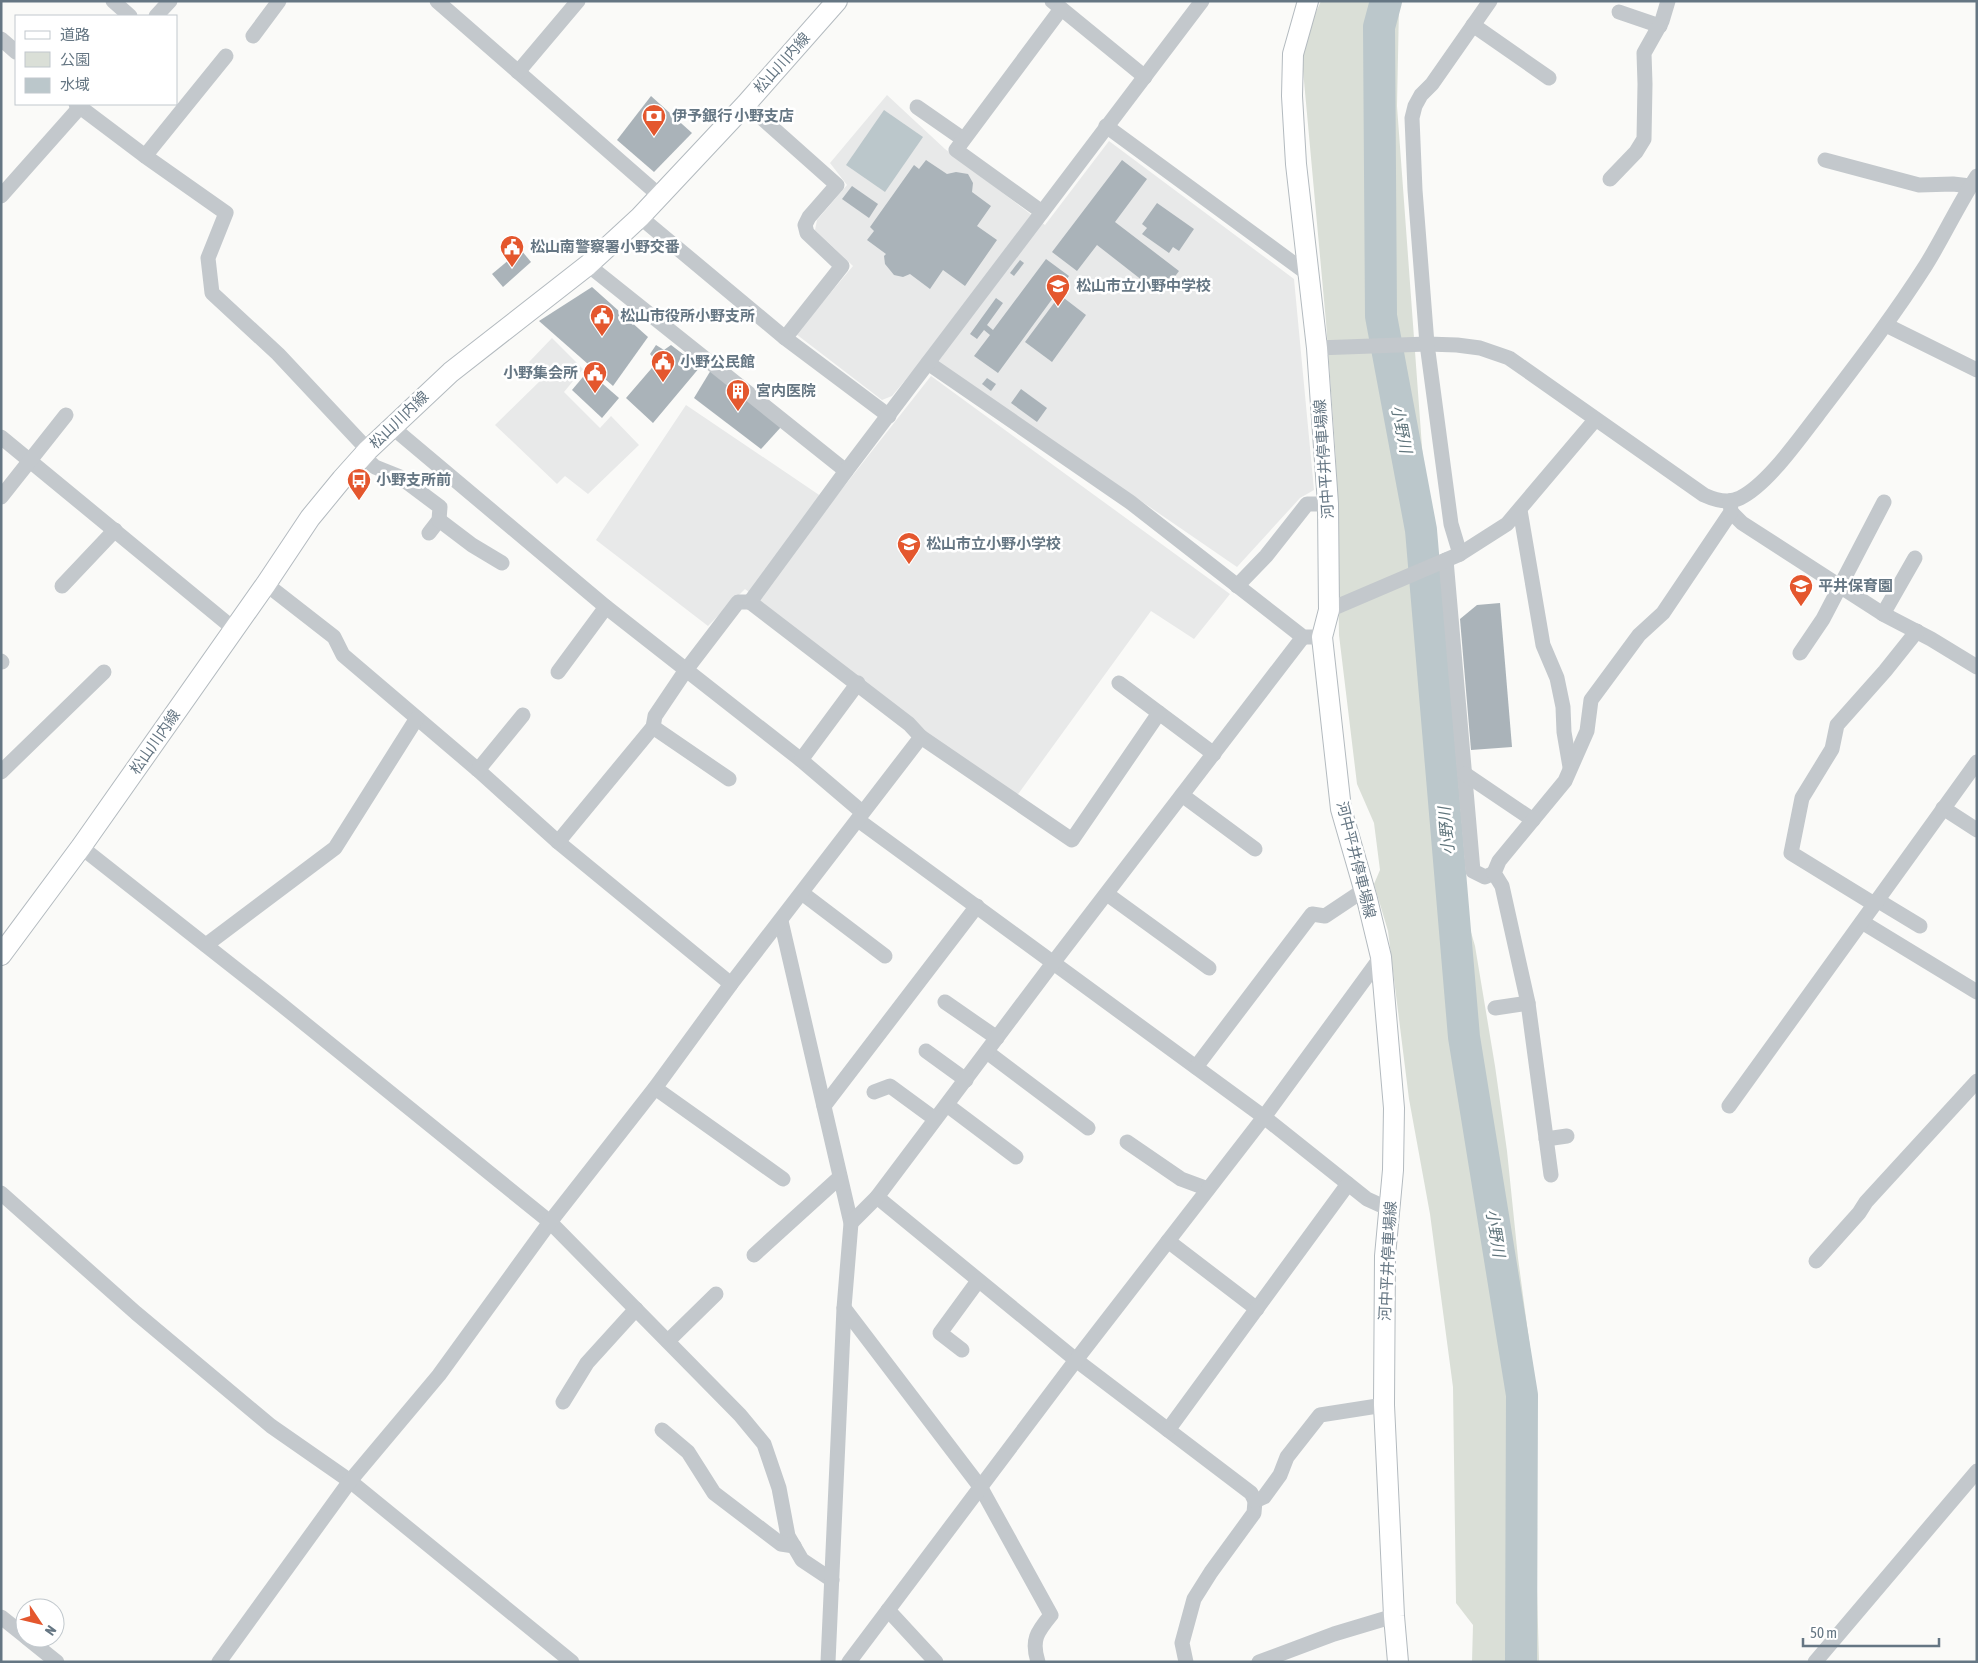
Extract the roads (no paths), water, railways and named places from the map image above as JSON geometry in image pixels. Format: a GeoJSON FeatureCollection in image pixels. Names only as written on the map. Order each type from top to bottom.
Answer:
{"type":"FeatureCollection","features":[{"type":"Feature","properties":{"kind":"main road","name":"松山川内線"},"geometry":{"type":"LineString","coordinates":[[1,955],[81,846],[266,584],[310,518],[365,453],[451,372],[588,265],[640,217],[746,104],[837,1]]}},
{"type":"Feature","properties":{"kind":"main road","name":"河中平井停車場線"},"geometry":{"type":"LineString","coordinates":[[1308,1],[1293,54],[1292,88],[1296,164],[1308,274],[1324,347],[1332,609],[1313,637],[1341,809],[1381,957],[1394,1108],[1393,1170],[1385,1256],[1384,1406],[1398,1662]]}},
{"type":"Feature","properties":{"kind":"street"},"geometry":{"type":"LineString","coordinates":[[113,1],[129,15]]}},
{"type":"Feature","properties":{"kind":"street"},"geometry":{"type":"LineString","coordinates":[[157,15],[170,1]]}},
{"type":"Feature","properties":{"kind":"street"},"geometry":{"type":"LineString","coordinates":[[253,36],[279,1]]}},
{"type":"Feature","properties":{"kind":"street"},"geometry":{"type":"LineString","coordinates":[[437,1],[660,196]]}},
{"type":"Feature","properties":{"kind":"street"},"geometry":{"type":"LineString","coordinates":[[518,72],[578,1]]}},
{"type":"Feature","properties":{"kind":"street"},"geometry":{"type":"LineString","coordinates":[[750,602],[846,471],[890,416],[1106,126],[1202,1]]}},
{"type":"Feature","properties":{"kind":"street"},"geometry":{"type":"LineString","coordinates":[[1490,1],[1432,84],[1421,94],[1412,118],[1424,344],[1451,524],[1449,559],[1473,871],[1485,877],[1494,873],[1499,861],[1564,781],[1587,731],[1591,700],[1639,635],[1663,613],[1731,507],[1740,498],[1754,489],[1797,443],[1886,325],[1927,264],[1973,181]]}},
{"type":"Feature","properties":{"kind":"street"},"geometry":{"type":"LineString","coordinates":[[1610,179],[1636,152],[1644,139],[1646,84],[1644,53],[1660,26],[1668,1]]}},
{"type":"Feature","properties":{"kind":"street"},"geometry":{"type":"LineString","coordinates":[[1042,212],[956,150],[1057,5],[1144,77]]}},
{"type":"Feature","properties":{"kind":"street"},"geometry":{"type":"LineString","coordinates":[[1619,12],[1660,26]]}},
{"type":"Feature","properties":{"kind":"street"},"geometry":{"type":"LineString","coordinates":[[1474,25],[1550,77]]}},
{"type":"Feature","properties":{"kind":"street"},"geometry":{"type":"LineString","coordinates":[[1,39],[15,51]]}},
{"type":"Feature","properties":{"kind":"street"},"geometry":{"type":"LineString","coordinates":[[145,156],[226,56]]}},
{"type":"Feature","properties":{"kind":"street"},"geometry":{"type":"LineString","coordinates":[[746,104],[836,185],[808,217],[805,225],[807,233],[842,266],[784,338]]}},
{"type":"Feature","properties":{"kind":"street"},"geometry":{"type":"LineString","coordinates":[[1,196],[78,105],[145,156],[226,213],[208,258],[212,293],[278,354],[376,467],[400,477],[440,507],[439,520],[430,533]]}},
{"type":"Feature","properties":{"kind":"street"},"geometry":{"type":"LineString","coordinates":[[917,107],[963,140]]}},
{"type":"Feature","properties":{"kind":"street"},"geometry":{"type":"LineString","coordinates":[[1106,126],[1308,274]]}},
{"type":"Feature","properties":{"kind":"street"},"geometry":{"type":"LineString","coordinates":[[1825,160],[1919,185],[1953,184],[1973,181]]}},
{"type":"Feature","properties":{"kind":"street"},"geometry":{"type":"LineString","coordinates":[[640,217],[784,338],[890,416]]}},
{"type":"Feature","properties":{"kind":"street"},"geometry":{"type":"LineString","coordinates":[[588,265],[846,471]]}},
{"type":"Feature","properties":{"kind":"street"},"geometry":{"type":"LineString","coordinates":[[1886,325],[1977,370]]}},
{"type":"Feature","properties":{"kind":"street"},"geometry":{"type":"LineString","coordinates":[[1324,347],[1457,344],[1480,348],[1509,358],[1704,496],[1731,507],[1742,523],[1883,614],[1917,631],[1977,667]]}},
{"type":"Feature","properties":{"kind":"street"},"geometry":{"type":"LineString","coordinates":[[851,1223],[876,1198],[1053,963],[1214,754],[1313,637],[1237,586],[1130,502],[928,363]]}},
{"type":"Feature","properties":{"kind":"street"},"geometry":{"type":"LineString","coordinates":[[1,497],[32,461],[66,415]]}},
{"type":"Feature","properties":{"kind":"street"},"geometry":{"type":"LineString","coordinates":[[1332,609],[1449,559],[1507,524],[1595,420]]}},
{"type":"Feature","properties":{"kind":"street"},"geometry":{"type":"LineString","coordinates":[[392,427],[606,607],[801,760],[860,816],[1053,963],[1264,1117],[1366,1199],[1389,1209]]}},
{"type":"Feature","properties":{"kind":"street"},"geometry":{"type":"LineString","coordinates":[[1,437],[234,629]]}},
{"type":"Feature","properties":{"kind":"street"},"geometry":{"type":"LineString","coordinates":[[1800,653],[1823,619],[1884,502]]}},
{"type":"Feature","properties":{"kind":"street"},"geometry":{"type":"LineString","coordinates":[[1237,586],[1266,556],[1307,504],[1328,504]]}},
{"type":"Feature","properties":{"kind":"street"},"geometry":{"type":"LineString","coordinates":[[1520,510],[1543,645],[1558,678],[1570,767]]}},
{"type":"Feature","properties":{"kind":"street"},"geometry":{"type":"LineString","coordinates":[[439,520],[472,545],[502,563]]}},
{"type":"Feature","properties":{"kind":"street"},"geometry":{"type":"LineString","coordinates":[[62,586],[115,530]]}},
{"type":"Feature","properties":{"kind":"street"},"geometry":{"type":"LineString","coordinates":[[1883,614],[1915,558]]}},
{"type":"Feature","properties":{"kind":"street"},"geometry":{"type":"LineString","coordinates":[[266,584],[334,637],[343,655],[478,770],[558,842],[731,984]]}},
{"type":"Feature","properties":{"kind":"street"},"geometry":{"type":"LineString","coordinates":[[558,842],[653,726],[655,716],[686,670],[738,602],[750,602],[858,683],[909,724],[921,737],[1072,840],[1160,713]]}},
{"type":"Feature","properties":{"kind":"street"},"geometry":{"type":"LineString","coordinates":[[558,672],[606,607]]}},
{"type":"Feature","properties":{"kind":"street"},"geometry":{"type":"LineString","coordinates":[[1917,631],[1885,671],[1837,725],[1829,755],[1802,798],[1791,853],[1920,926]]}},
{"type":"Feature","properties":{"kind":"street"},"geometry":{"type":"LineString","coordinates":[[1,772],[104,672]]}},
{"type":"Feature","properties":{"kind":"street"},"geometry":{"type":"LineString","coordinates":[[801,760],[858,683]]}},
{"type":"Feature","properties":{"kind":"street"},"geometry":{"type":"LineString","coordinates":[[1119,683],[1214,754]]}},
{"type":"Feature","properties":{"kind":"street"},"geometry":{"type":"LineString","coordinates":[[478,770],[523,715]]}},
{"type":"Feature","properties":{"kind":"street"},"geometry":{"type":"LineString","coordinates":[[206,945],[335,848],[417,718]]}},
{"type":"Feature","properties":{"kind":"street"},"geometry":{"type":"LineString","coordinates":[[653,726],[728,779]]}},
{"type":"Feature","properties":{"kind":"street"},"geometry":{"type":"LineString","coordinates":[[219,1662],[350,1481],[439,1375],[550,1222],[655,1088],[731,984],[921,737]]}},
{"type":"Feature","properties":{"kind":"street"},"geometry":{"type":"LineString","coordinates":[[1729,1106],[1977,762]]}},
{"type":"Feature","properties":{"kind":"street"},"geometry":{"type":"LineString","coordinates":[[1465,774],[1533,820]]}},
{"type":"Feature","properties":{"kind":"street"},"geometry":{"type":"LineString","coordinates":[[1182,795],[1255,849]]}},
{"type":"Feature","properties":{"kind":"street"},"geometry":{"type":"LineString","coordinates":[[1943,808],[1977,830]]}},
{"type":"Feature","properties":{"kind":"street"},"geometry":{"type":"LineString","coordinates":[[81,846],[550,1222],[740,1415],[764,1444],[779,1488],[788,1536],[802,1560],[832,1580]]}},
{"type":"Feature","properties":{"kind":"street"},"geometry":{"type":"LineString","coordinates":[[1494,873],[1502,886],[1528,1003],[1551,1175]]}},
{"type":"Feature","properties":{"kind":"street"},"geometry":{"type":"LineString","coordinates":[[1196,1067],[1312,914],[1325,916],[1364,890]]}},
{"type":"Feature","properties":{"kind":"street"},"geometry":{"type":"LineString","coordinates":[[802,893],[885,956]]}},
{"type":"Feature","properties":{"kind":"street"},"geometry":{"type":"LineString","coordinates":[[1107,894],[1210,968]]}},
{"type":"Feature","properties":{"kind":"street"},"geometry":{"type":"LineString","coordinates":[[824,1106],[977,906]]}},
{"type":"Feature","properties":{"kind":"street"},"geometry":{"type":"LineString","coordinates":[[781,921],[851,1223],[844,1308],[828,1662]]}},
{"type":"Feature","properties":{"kind":"street"},"geometry":{"type":"LineString","coordinates":[[1862,922],[1977,992]]}},
{"type":"Feature","properties":{"kind":"street"},"geometry":{"type":"LineString","coordinates":[[849,1662],[1076,1360],[1264,1117],[1381,957]]}},
{"type":"Feature","properties":{"kind":"street"},"geometry":{"type":"LineString","coordinates":[[945,1002],[998,1038]]}},
{"type":"Feature","properties":{"kind":"street"},"geometry":{"type":"LineString","coordinates":[[1495,1008],[1528,1003]]}},
{"type":"Feature","properties":{"kind":"street"},"geometry":{"type":"LineString","coordinates":[[926,1051],[966,1080]]}},
{"type":"Feature","properties":{"kind":"street"},"geometry":{"type":"LineString","coordinates":[[987,1052],[1088,1128]]}},
{"type":"Feature","properties":{"kind":"street"},"geometry":{"type":"LineString","coordinates":[[1816,1260],[1859,1213],[1878,1188],[1977,1081]]}},
{"type":"Feature","properties":{"kind":"street"},"geometry":{"type":"LineString","coordinates":[[874,1092],[890,1086],[936,1118]]}},
{"type":"Feature","properties":{"kind":"street"},"geometry":{"type":"LineString","coordinates":[[655,1088],[783,1180]]}},
{"type":"Feature","properties":{"kind":"street"},"geometry":{"type":"LineString","coordinates":[[947,1105],[1016,1157]]}},
{"type":"Feature","properties":{"kind":"street"},"geometry":{"type":"LineString","coordinates":[[1546,1139],[1567,1136]]}},
{"type":"Feature","properties":{"kind":"street"},"geometry":{"type":"LineString","coordinates":[[1128,1142],[1181,1179],[1208,1189]]}},
{"type":"Feature","properties":{"kind":"street"},"geometry":{"type":"LineString","coordinates":[[754,1255],[840,1177]]}},
{"type":"Feature","properties":{"kind":"street"},"geometry":{"type":"LineString","coordinates":[[1168,1430],[1348,1184]]}},
{"type":"Feature","properties":{"kind":"street"},"geometry":{"type":"LineString","coordinates":[[1,1193],[136,1313],[264,1420],[350,1481],[572,1662]]}},
{"type":"Feature","properties":{"kind":"street"},"geometry":{"type":"LineString","coordinates":[[876,1198],[1076,1360],[1251,1493],[1256,1502],[1254,1513],[1211,1572],[1194,1599],[1182,1643],[1186,1662]]}},
{"type":"Feature","properties":{"kind":"street"},"geometry":{"type":"LineString","coordinates":[[1168,1241],[1256,1309]]}},
{"type":"Feature","properties":{"kind":"street"},"geometry":{"type":"LineString","coordinates":[[962,1350],[940,1333],[978,1281]]}},
{"type":"Feature","properties":{"kind":"street"},"geometry":{"type":"LineString","coordinates":[[668,1341],[716,1294]]}},
{"type":"Feature","properties":{"kind":"street"},"geometry":{"type":"LineString","coordinates":[[844,1308],[981,1488],[1051,1615],[1037,1633],[1034,1650],[1038,1662]]}},
{"type":"Feature","properties":{"kind":"street"},"geometry":{"type":"LineString","coordinates":[[563,1402],[587,1362],[636,1309]]}},
{"type":"Feature","properties":{"kind":"street"},"geometry":{"type":"LineString","coordinates":[[1256,1502],[1264,1497],[1280,1475],[1288,1457],[1320,1415],[1384,1406]]}},
{"type":"Feature","properties":{"kind":"street"},"geometry":{"type":"LineString","coordinates":[[662,1430],[688,1452],[714,1493],[781,1544],[794,1546]]}},
{"type":"Feature","properties":{"kind":"street"},"geometry":{"type":"LineString","coordinates":[[1815,1662],[1977,1470]]}},
{"type":"Feature","properties":{"kind":"street"},"geometry":{"type":"LineString","coordinates":[[888,1610],[936,1662]]}},
{"type":"Feature","properties":{"kind":"street"},"geometry":{"type":"LineString","coordinates":[[1259,1662],[1334,1634],[1394,1616]]}},
{"type":"Feature","properties":{"kind":"street"},"geometry":{"type":"LineString","coordinates":[[1,1617],[15,1628]]}},
{"type":"Feature","properties":{"kind":"street"},"geometry":{"type":"LineString","coordinates":[[39,1648],[56,1662]]}},
{"type":"Feature","properties":{"kind":"water"},"geometry":{"type":"Polygon","coordinates":[[[884,110],[923,137],[885,192],[846,165],[884,110]]]}},
{"type":"Feature","properties":{"kind":"waterway","name":"小野川"},"geometry":{"type":"LineString","coordinates":[[1386,1],[1379,27],[1381,316],[1421,530],[1464,1037],[1522,1395],[1521,1662]]}},
{"type":"Feature","properties":{"kind":"place","name":"伊予銀行 小野支店"},"geometry":{"type":"Point","coordinates":[654,137]}},
{"type":"Feature","properties":{"kind":"place","name":"松山南警察署小野交番"},"geometry":{"type":"Point","coordinates":[512,268]}},
{"type":"Feature","properties":{"kind":"place","name":"松山市立小野中学校"},"geometry":{"type":"Point","coordinates":[1058,307]}},
{"type":"Feature","properties":{"kind":"place","name":"松山市役所小野支所"},"geometry":{"type":"Point","coordinates":[602,337]}},
{"type":"Feature","properties":{"kind":"place","name":"小野公民館"},"geometry":{"type":"Point","coordinates":[663,383]}},
{"type":"Feature","properties":{"kind":"place","name":"小野集会所"},"geometry":{"type":"Point","coordinates":[595,394]}},
{"type":"Feature","properties":{"kind":"place","name":"宮内医院"},"geometry":{"type":"Point","coordinates":[738,412]}},
{"type":"Feature","properties":{"kind":"place","name":"小野支所前"},"geometry":{"type":"Point","coordinates":[359,501]}},
{"type":"Feature","properties":{"kind":"place","name":"松山市立小野小学校"},"geometry":{"type":"Point","coordinates":[909,565]}},
{"type":"Feature","properties":{"kind":"place","name":"平井保育園"},"geometry":{"type":"Point","coordinates":[1801,607]}}]}
